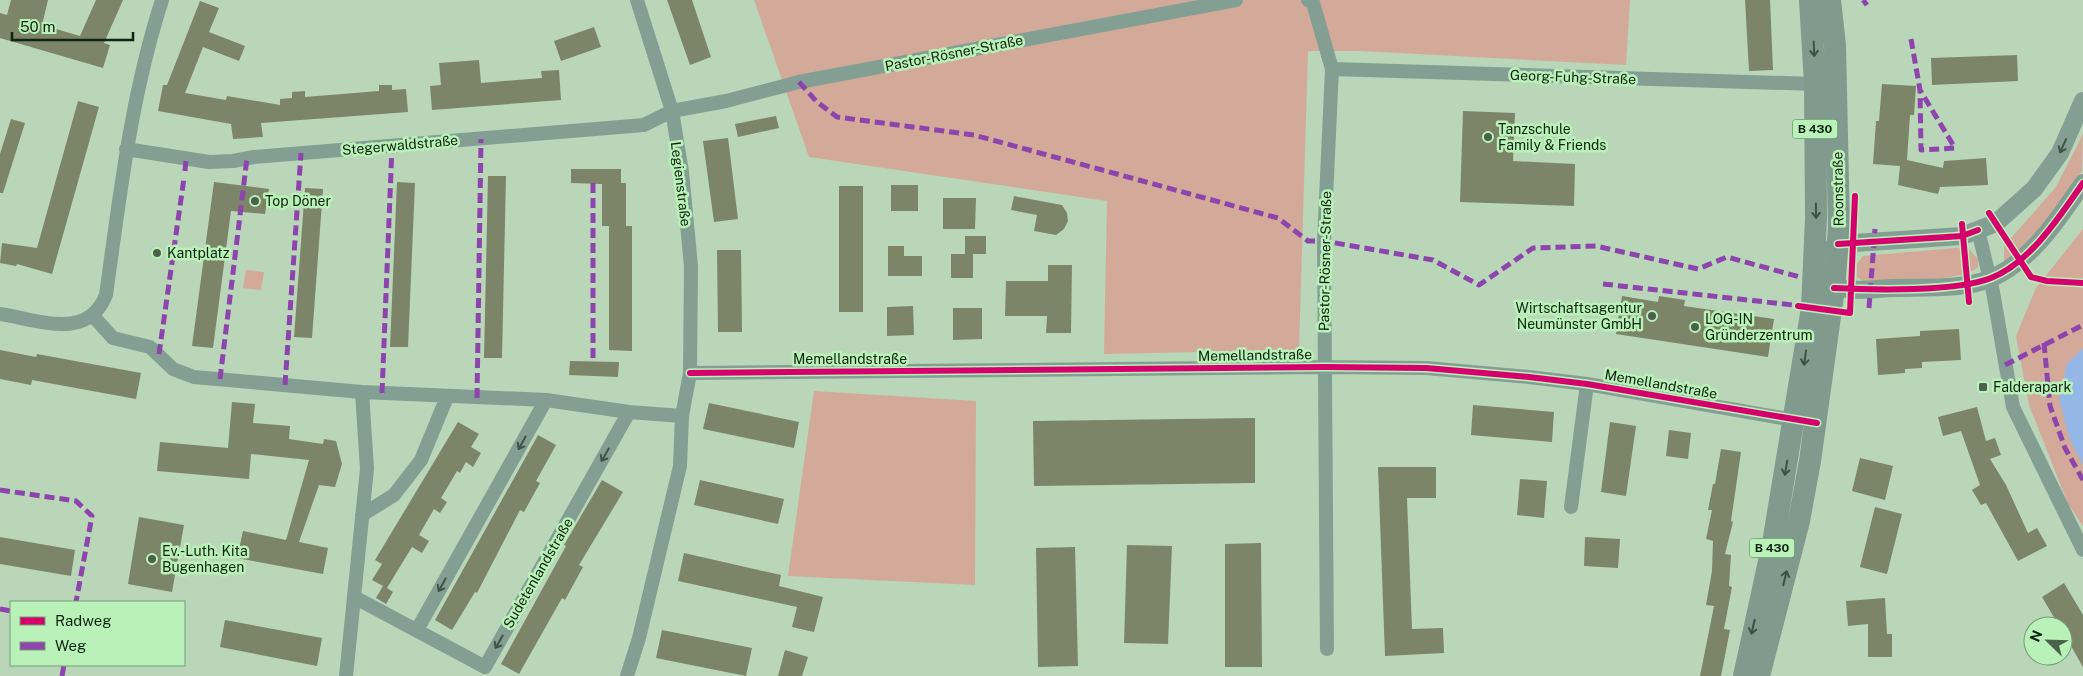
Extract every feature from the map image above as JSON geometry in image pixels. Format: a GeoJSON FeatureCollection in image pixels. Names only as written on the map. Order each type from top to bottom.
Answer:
{"type":"FeatureCollection","features":[{"type":"Feature","properties":{"kind":"main road","name":"Roonstraße"},"geometry":{"type":"LineString","coordinates":[[1810,0],[1814,84],[1815,266]]}},
{"type":"Feature","properties":{"kind":"main road","name":"Roonstraße"},"geometry":{"type":"LineString","coordinates":[[1830,0],[1835,45],[1838,244],[1834,288]]}},
{"type":"Feature","properties":{"kind":"main road","name":"B 430"},"geometry":{"type":"LineString","coordinates":[[1759,676],[1798,521],[1815,266]]}},
{"type":"Feature","properties":{"kind":"main road","name":"B 430"},"geometry":{"type":"LineString","coordinates":[[1744,676],[1773,542],[1806,421],[1834,288]]}},
{"type":"Feature","properties":{"kind":"street"},"geometry":{"type":"LineString","coordinates":[[0,314],[60,324],[81,323],[93,316],[102,306],[106,294],[126,149],[146,50],[162,0]]}},
{"type":"Feature","properties":{"kind":"street","name":"Legienstraße"},"geometry":{"type":"LineString","coordinates":[[637,0],[672,111],[682,172],[691,266],[690,372]]}},
{"type":"Feature","properties":{"kind":"street","name":"Pastor-Rösner-Straße"},"geometry":{"type":"LineString","coordinates":[[672,111],[726,101],[799,82],[1236,0]]}},
{"type":"Feature","properties":{"kind":"street","name":"Pastor-Rösner-Straße"},"geometry":{"type":"LineString","coordinates":[[1308,0],[1313,3],[1332,69],[1324,241],[1327,649]]}},
{"type":"Feature","properties":{"kind":"street","name":"Georg-Fuhg-Straße"},"geometry":{"type":"LineString","coordinates":[[1332,69],[1814,84]]}},
{"type":"Feature","properties":{"kind":"street"},"geometry":{"type":"LineString","coordinates":[[2083,101],[2060,153],[2034,189],[2004,217],[1962,236],[1838,244],[1815,266],[1834,288],[1949,286],[1991,278],[2019,261],[2056,222],[2083,183]]}},
{"type":"Feature","properties":{"kind":"street","name":"Stegerwaldstraße"},"geometry":{"type":"LineString","coordinates":[[126,149],[186,160],[223,162],[254,156],[644,125],[672,111]]}},
{"type":"Feature","properties":{"kind":"street"},"geometry":{"type":"LineString","coordinates":[[1978,230],[1991,278],[2013,407],[2083,550]]}},
{"type":"Feature","properties":{"kind":"street"},"geometry":{"type":"LineString","coordinates":[[93,316],[113,338],[150,347],[173,369],[187,375],[362,392],[546,400],[630,412],[682,416]]}},
{"type":"Feature","properties":{"kind":"street","name":"Memellandstraße"},"geometry":{"type":"LineString","coordinates":[[690,372],[1324,367],[1426,368],[1587,384],[1806,421]]}},
{"type":"Feature","properties":{"kind":"street"},"geometry":{"type":"LineString","coordinates":[[627,676],[639,638],[680,466],[682,416],[690,372]]}},
{"type":"Feature","properties":{"kind":"street"},"geometry":{"type":"LineString","coordinates":[[1572,507],[1587,384]]}},
{"type":"Feature","properties":{"kind":"street"},"geometry":{"type":"LineString","coordinates":[[346,676],[367,469],[362,392]]}},
{"type":"Feature","properties":{"kind":"street"},"geometry":{"type":"LineString","coordinates":[[362,515],[394,495],[421,460],[447,397]]}},
{"type":"Feature","properties":{"kind":"street"},"geometry":{"type":"LineString","coordinates":[[417,630],[546,400]]}},
{"type":"Feature","properties":{"kind":"street","name":"Sudetenlandstraße"},"geometry":{"type":"LineString","coordinates":[[354,597],[485,667],[630,412]]}},
{"type":"Feature","properties":{"kind":"shaded area"},"geometry":{"type":"Polygon","coordinates":[[[754,0],[1630,0],[1626,65],[1360,51],[1308,51],[1299,350],[1104,354],[1107,201],[809,157],[754,0]]]}},
{"type":"Feature","properties":{"kind":"shaded area"},"geometry":{"type":"Polygon","coordinates":[[[2083,134],[2082,171],[2057,211],[2027,245],[2004,261],[2004,246],[2056,187],[2083,134]]]}},
{"type":"Feature","properties":{"kind":"shaded area"},"geometry":{"type":"Polygon","coordinates":[[[2083,229],[2083,526],[2068,504],[2029,405],[2016,336],[2036,288],[2083,229]]]}},
{"type":"Feature","properties":{"kind":"shaded area"},"geometry":{"type":"Polygon","coordinates":[[[1967,247],[1978,259],[1978,267],[1957,276],[1924,280],[1863,281],[1857,277],[1857,264],[1863,256],[1967,247]]]}},
{"type":"Feature","properties":{"kind":"shaded area"},"geometry":{"type":"Polygon","coordinates":[[[246,270],[264,272],[261,290],[243,288],[246,270]]]}},
{"type":"Feature","properties":{"kind":"shaded area"},"geometry":{"type":"Polygon","coordinates":[[[814,391],[976,401],[975,585],[788,576],[814,391]]]}},
{"type":"Feature","properties":{"kind":"water"},"geometry":{"type":"Polygon","coordinates":[[[2083,348],[2083,465],[2070,440],[2059,399],[2067,364],[2083,348]]]}},
{"type":"Feature","properties":{"kind":"building"},"geometry":{"type":"Polygon","coordinates":[[[11,0],[48,0],[42,25],[80,36],[96,0],[123,0],[104,43],[110,45],[103,68],[0,38],[0,13],[7,15],[11,0]]]}},
{"type":"Feature","properties":{"kind":"building"},"geometry":{"type":"Polygon","coordinates":[[[667,0],[692,0],[711,57],[690,65],[667,0]]]}},
{"type":"Feature","properties":{"kind":"building"},"geometry":{"type":"Polygon","coordinates":[[[1745,0],[1770,0],[1773,70],[1749,71],[1745,0]]]}},
{"type":"Feature","properties":{"kind":"building"},"geometry":{"type":"Polygon","coordinates":[[[200,1],[219,8],[209,32],[245,46],[239,61],[203,47],[185,93],[226,100],[227,96],[280,105],[280,99],[292,98],[292,92],[305,91],[305,97],[379,91],[379,85],[392,85],[392,90],[406,89],[408,112],[261,123],[263,137],[233,139],[231,124],[158,111],[163,85],[167,85],[200,1]]]}},
{"type":"Feature","properties":{"kind":"building"},"geometry":{"type":"Polygon","coordinates":[[[594,27],[601,47],[561,61],[554,41],[594,27]]]}},
{"type":"Feature","properties":{"kind":"building"},"geometry":{"type":"Polygon","coordinates":[[[2017,55],[2018,81],[1932,85],[1931,58],[2017,55]]]}},
{"type":"Feature","properties":{"kind":"building"},"geometry":{"type":"Polygon","coordinates":[[[479,60],[481,83],[542,78],[541,71],[559,70],[561,100],[432,110],[430,86],[441,85],[439,63],[479,60]]]}},
{"type":"Feature","properties":{"kind":"building"},"geometry":{"type":"Polygon","coordinates":[[[1882,84],[1916,86],[1914,115],[1910,115],[1907,160],[1943,168],[1944,161],[1986,158],[1988,185],[1940,187],[1938,194],[1898,185],[1900,166],[1873,164],[1876,121],[1879,121],[1882,84]]]}},
{"type":"Feature","properties":{"kind":"building"},"geometry":{"type":"Polygon","coordinates":[[[78,101],[99,107],[52,274],[17,264],[16,266],[0,263],[2,243],[37,248],[78,101]]]}},
{"type":"Feature","properties":{"kind":"building","name":"Tanzschule Family & Friends"},"geometry":{"type":"Polygon","coordinates":[[[1463,111],[1515,113],[1513,161],[1575,164],[1574,206],[1460,202],[1463,111]]]}},
{"type":"Feature","properties":{"kind":"building"},"geometry":{"type":"Polygon","coordinates":[[[776,116],[779,128],[738,137],[735,124],[776,116]]]}},
{"type":"Feature","properties":{"kind":"building"},"geometry":{"type":"Polygon","coordinates":[[[11,119],[25,123],[3,193],[0,193],[0,154],[11,119]]]}},
{"type":"Feature","properties":{"kind":"building"},"geometry":{"type":"Polygon","coordinates":[[[728,138],[738,219],[714,222],[703,141],[728,138]]]}},
{"type":"Feature","properties":{"kind":"building"},"geometry":{"type":"Polygon","coordinates":[[[571,169],[621,169],[621,183],[626,183],[626,226],[632,226],[632,351],[609,350],[609,226],[602,226],[602,184],[571,183],[571,169]]]}},
{"type":"Feature","properties":{"kind":"building"},"geometry":{"type":"Polygon","coordinates":[[[488,176],[506,176],[502,358],[484,358],[488,176]]]}},
{"type":"Feature","properties":{"kind":"building"},"geometry":{"type":"Polygon","coordinates":[[[214,182],[269,189],[265,214],[231,211],[213,348],[192,346],[214,182]]]}},
{"type":"Feature","properties":{"kind":"building"},"geometry":{"type":"Polygon","coordinates":[[[397,182],[415,183],[408,347],[390,347],[397,182]]]}},
{"type":"Feature","properties":{"kind":"building"},"geometry":{"type":"Polygon","coordinates":[[[891,185],[918,185],[918,211],[891,211],[891,185]]]}},
{"type":"Feature","properties":{"kind":"building"},"geometry":{"type":"Polygon","coordinates":[[[839,186],[863,186],[863,312],[839,312],[839,186]]]}},
{"type":"Feature","properties":{"kind":"building"},"geometry":{"type":"Polygon","coordinates":[[[305,188],[323,189],[312,338],[294,337],[305,188]]]}},
{"type":"Feature","properties":{"kind":"building"},"geometry":{"type":"Polygon","coordinates":[[[1014,196],[1062,205],[1067,213],[1068,221],[1064,229],[1056,235],[1034,231],[1037,215],[1011,210],[1014,196]]]}},
{"type":"Feature","properties":{"kind":"building"},"geometry":{"type":"Polygon","coordinates":[[[943,198],[976,198],[975,229],[943,229],[943,198]]]}},
{"type":"Feature","properties":{"kind":"building"},"geometry":{"type":"Polygon","coordinates":[[[965,236],[986,236],[986,254],[973,254],[973,278],[951,278],[951,254],[965,254],[965,236]]]}},
{"type":"Feature","properties":{"kind":"building"},"geometry":{"type":"Polygon","coordinates":[[[888,246],[904,246],[904,256],[922,256],[922,276],[888,276],[888,246]]]}},
{"type":"Feature","properties":{"kind":"building"},"geometry":{"type":"Polygon","coordinates":[[[717,250],[741,250],[742,332],[718,332],[717,250]]]}},
{"type":"Feature","properties":{"kind":"building"},"geometry":{"type":"Polygon","coordinates":[[[1048,265],[1072,265],[1071,333],[1046,333],[1047,316],[1005,316],[1006,281],[1048,281],[1048,265]]]}},
{"type":"Feature","properties":{"kind":"building","name":"LOG-IN Gründerzentrum"},"geometry":{"type":"Polygon","coordinates":[[[1622,296],[1658,302],[1659,296],[1685,300],[1684,306],[1774,319],[1768,357],[1616,334],[1622,296]]]}},
{"type":"Feature","properties":{"kind":"building"},"geometry":{"type":"Polygon","coordinates":[[[913,306],[914,335],[887,336],[887,307],[913,306]]]}},
{"type":"Feature","properties":{"kind":"building"},"geometry":{"type":"Polygon","coordinates":[[[953,308],[982,308],[982,339],[953,340],[953,308]]]}},
{"type":"Feature","properties":{"kind":"building"},"geometry":{"type":"Polygon","coordinates":[[[1959,329],[1961,360],[1922,362],[1922,368],[1905,369],[1905,373],[1878,375],[1876,339],[1920,336],[1920,331],[1959,329]]]}},
{"type":"Feature","properties":{"kind":"building"},"geometry":{"type":"Polygon","coordinates":[[[0,350],[36,357],[37,354],[141,373],[136,399],[32,380],[31,385],[0,379],[0,350]]]}},
{"type":"Feature","properties":{"kind":"building"},"geometry":{"type":"Polygon","coordinates":[[[570,361],[619,362],[618,377],[569,375],[570,361]]]}},
{"type":"Feature","properties":{"kind":"building"},"geometry":{"type":"Polygon","coordinates":[[[232,402],[255,404],[253,423],[290,426],[289,439],[323,444],[324,439],[336,441],[342,464],[335,487],[319,485],[299,542],[328,548],[323,574],[237,558],[243,531],[286,540],[309,460],[251,454],[249,479],[157,471],[160,442],[228,448],[232,402]]]}},
{"type":"Feature","properties":{"kind":"building"},"geometry":{"type":"Polygon","coordinates":[[[709,403],[799,422],[794,448],[703,429],[709,403]]]}},
{"type":"Feature","properties":{"kind":"building"},"geometry":{"type":"Polygon","coordinates":[[[1473,405],[1554,412],[1552,442],[1471,435],[1473,405]]]}},
{"type":"Feature","properties":{"kind":"building"},"geometry":{"type":"Polygon","coordinates":[[[1977,407],[1986,441],[1995,438],[2001,455],[1990,459],[2006,485],[2028,533],[2037,528],[2047,546],[2018,561],[1986,503],[1981,505],[1972,490],[1980,485],[1961,431],[1943,436],[1938,417],[1977,407]]]}},
{"type":"Feature","properties":{"kind":"building"},"geometry":{"type":"Polygon","coordinates":[[[1255,418],[1255,483],[1034,486],[1033,421],[1255,418]]]}},
{"type":"Feature","properties":{"kind":"building"},"geometry":{"type":"Polygon","coordinates":[[[458,422],[479,434],[471,447],[481,453],[473,467],[466,462],[460,473],[457,471],[441,498],[447,502],[440,513],[434,509],[419,535],[429,541],[422,553],[412,547],[387,588],[393,592],[386,604],[376,598],[383,586],[372,580],[382,564],[375,560],[458,422]]]}},
{"type":"Feature","properties":{"kind":"building"},"geometry":{"type":"Polygon","coordinates":[[[1610,422],[1636,426],[1626,496],[1601,492],[1610,422]]]}},
{"type":"Feature","properties":{"kind":"building"},"geometry":{"type":"Polygon","coordinates":[[[1669,430],[1691,433],[1688,459],[1666,456],[1669,430]]]}},
{"type":"Feature","properties":{"kind":"building"},"geometry":{"type":"Polygon","coordinates":[[[538,435],[556,445],[536,481],[540,483],[524,512],[520,510],[477,593],[475,592],[452,630],[435,620],[538,435]]]}},
{"type":"Feature","properties":{"kind":"building"},"geometry":{"type":"Polygon","coordinates":[[[1721,449],[1741,452],[1731,521],[1733,522],[1725,554],[1731,555],[1729,586],[1732,587],[1724,629],[1730,630],[1721,676],[1700,676],[1714,606],[1706,605],[1712,571],[1713,541],[1706,539],[1712,510],[1708,510],[1721,449]]]}},
{"type":"Feature","properties":{"kind":"building"},"geometry":{"type":"Polygon","coordinates":[[[1860,458],[1893,466],[1885,500],[1852,491],[1860,458]]]}},
{"type":"Feature","properties":{"kind":"building"},"geometry":{"type":"Polygon","coordinates":[[[1378,467],[1436,467],[1436,498],[1407,498],[1412,629],[1443,628],[1444,653],[1385,656],[1378,467]]]}},
{"type":"Feature","properties":{"kind":"building"},"geometry":{"type":"Polygon","coordinates":[[[1520,479],[1547,481],[1544,518],[1517,515],[1520,479]]]}},
{"type":"Feature","properties":{"kind":"building"},"geometry":{"type":"Polygon","coordinates":[[[602,480],[623,492],[579,565],[583,567],[565,600],[562,598],[519,674],[501,664],[566,546],[564,545],[602,480]]]}},
{"type":"Feature","properties":{"kind":"building"},"geometry":{"type":"Polygon","coordinates":[[[700,480],[784,499],[778,524],[694,505],[700,480]]]}},
{"type":"Feature","properties":{"kind":"building"},"geometry":{"type":"Polygon","coordinates":[[[1875,507],[1902,514],[1887,574],[1860,567],[1875,507]]]}},
{"type":"Feature","properties":{"kind":"building"},"geometry":{"type":"Polygon","coordinates":[[[139,517],[184,525],[172,592],[128,584],[139,517]]]}},
{"type":"Feature","properties":{"kind":"building"},"geometry":{"type":"Polygon","coordinates":[[[0,537],[75,550],[71,576],[0,564],[0,537]]]}},
{"type":"Feature","properties":{"kind":"building"},"geometry":{"type":"Polygon","coordinates":[[[1585,537],[1620,539],[1618,568],[1584,566],[1585,537]]]}},
{"type":"Feature","properties":{"kind":"building"},"geometry":{"type":"Polygon","coordinates":[[[1261,543],[1262,667],[1225,667],[1225,544],[1261,543]]]}},
{"type":"Feature","properties":{"kind":"building"},"geometry":{"type":"Polygon","coordinates":[[[1127,545],[1172,546],[1168,644],[1124,643],[1127,545]]]}},
{"type":"Feature","properties":{"kind":"building"},"geometry":{"type":"Polygon","coordinates":[[[1075,547],[1078,666],[1038,667],[1036,548],[1075,547]]]}},
{"type":"Feature","properties":{"kind":"building"},"geometry":{"type":"Polygon","coordinates":[[[684,553],[781,575],[779,586],[823,597],[814,632],[792,627],[797,607],[678,581],[684,553]]]}},
{"type":"Feature","properties":{"kind":"building"},"geometry":{"type":"Polygon","coordinates":[[[2064,583],[2083,615],[2083,667],[2073,650],[2073,616],[2053,616],[2042,597],[2064,583]]]}},
{"type":"Feature","properties":{"kind":"building"},"geometry":{"type":"Polygon","coordinates":[[[1885,598],[1887,634],[1892,634],[1892,657],[1868,657],[1868,624],[1848,626],[1846,601],[1885,598]]]}},
{"type":"Feature","properties":{"kind":"building"},"geometry":{"type":"Polygon","coordinates":[[[225,620],[322,638],[317,666],[220,647],[225,620]]]}},
{"type":"Feature","properties":{"kind":"building"},"geometry":{"type":"Polygon","coordinates":[[[662,630],[752,648],[746,676],[656,658],[662,630]]]}},
{"type":"Feature","properties":{"kind":"building"},"geometry":{"type":"Polygon","coordinates":[[[785,650],[808,657],[802,676],[778,676],[785,650]]]}},
{"type":"Feature","properties":{"kind":"marked path"},"geometry":{"type":"LineString","coordinates":[[1863,0],[1867,5]]}},
{"type":"Feature","properties":{"kind":"marked path"},"geometry":{"type":"LineString","coordinates":[[1911,39],[1920,90],[1921,150],[1955,148],[1920,90]]}},
{"type":"Feature","properties":{"kind":"marked path"},"geometry":{"type":"LineString","coordinates":[[799,82],[817,102],[837,117],[974,135],[1278,218],[1308,241],[1324,241],[1433,260],[1479,285],[1533,248],[1596,246],[1698,269],[1727,257],[1800,277]]}},
{"type":"Feature","properties":{"kind":"marked path"},"geometry":{"type":"LineString","coordinates":[[477,398],[481,139]]}},
{"type":"Feature","properties":{"kind":"marked path"},"geometry":{"type":"LineString","coordinates":[[382,393],[392,146]]}},
{"type":"Feature","properties":{"kind":"marked path"},"geometry":{"type":"LineString","coordinates":[[285,385],[301,153]]}},
{"type":"Feature","properties":{"kind":"marked path"},"geometry":{"type":"LineString","coordinates":[[220,379],[247,158]]}},
{"type":"Feature","properties":{"kind":"marked path"},"geometry":{"type":"LineString","coordinates":[[185,171],[186,160]]}},
{"type":"Feature","properties":{"kind":"marked path"},"geometry":{"type":"LineString","coordinates":[[159,354],[184,178]]}},
{"type":"Feature","properties":{"kind":"marked path"},"geometry":{"type":"LineString","coordinates":[[593,183],[593,362]]}},
{"type":"Feature","properties":{"kind":"marked path"},"geometry":{"type":"LineString","coordinates":[[1869,308],[1875,229]]}},
{"type":"Feature","properties":{"kind":"marked path"},"geometry":{"type":"LineString","coordinates":[[1603,284],[1802,306]]}},
{"type":"Feature","properties":{"kind":"marked path"},"geometry":{"type":"LineString","coordinates":[[2005,365],[2083,325]]}},
{"type":"Feature","properties":{"kind":"marked path"},"geometry":{"type":"LineString","coordinates":[[2044,343],[2050,406],[2065,448],[2083,480]]}},
{"type":"Feature","properties":{"kind":"marked path"},"geometry":{"type":"LineString","coordinates":[[0,490],[76,501],[92,516],[76,601]]}},
{"type":"Feature","properties":{"kind":"marked path"},"geometry":{"type":"LineString","coordinates":[[0,609],[10,611]]}},
{"type":"Feature","properties":{"kind":"marked path"},"geometry":{"type":"LineString","coordinates":[[62,676],[64,666]]}},
{"type":"Feature","properties":{"kind":"cycle path"},"geometry":{"type":"LineString","coordinates":[[1834,288],[1936,288],[1976,283],[1991,278],[2005,271],[2031,250],[2054,224],[2083,183]]}},
{"type":"Feature","properties":{"kind":"cycle path"},"geometry":{"type":"LineString","coordinates":[[1798,306],[1850,313],[1855,196]]}},
{"type":"Feature","properties":{"kind":"cycle path"},"geometry":{"type":"LineString","coordinates":[[1989,213],[2031,277],[2047,281],[2083,283]]}},
{"type":"Feature","properties":{"kind":"cycle path"},"geometry":{"type":"LineString","coordinates":[[1962,224],[1969,302]]}},
{"type":"Feature","properties":{"kind":"cycle path"},"geometry":{"type":"LineString","coordinates":[[1838,244],[1962,236],[1978,230]]}},
{"type":"Feature","properties":{"kind":"cycle path"},"geometry":{"type":"LineString","coordinates":[[690,373],[1324,367],[1426,368],[1587,384],[1817,423]]}},
{"type":"Feature","properties":{"kind":"place","name":"Tanzschule Family & Friends"},"geometry":{"type":"Point","coordinates":[1488,137]}},
{"type":"Feature","properties":{"kind":"place","name":"Top Döner"},"geometry":{"type":"Point","coordinates":[255,201]}},
{"type":"Feature","properties":{"kind":"place","name":"Kantplatz"},"geometry":{"type":"Point","coordinates":[157,253]}},
{"type":"Feature","properties":{"kind":"place","name":"Wirtschaftsagentur Neumünster GmbH"},"geometry":{"type":"Point","coordinates":[1652,316]}},
{"type":"Feature","properties":{"kind":"place","name":"LOG-IN Gründerzentrum"},"geometry":{"type":"Point","coordinates":[1695,327]}},
{"type":"Feature","properties":{"kind":"place","name":"Falderapark"},"geometry":{"type":"Point","coordinates":[1983,387]}},
{"type":"Feature","properties":{"kind":"place","name":"Ev.-Luth. Kita Bugenhagen"},"geometry":{"type":"Point","coordinates":[152,559]}}]}
